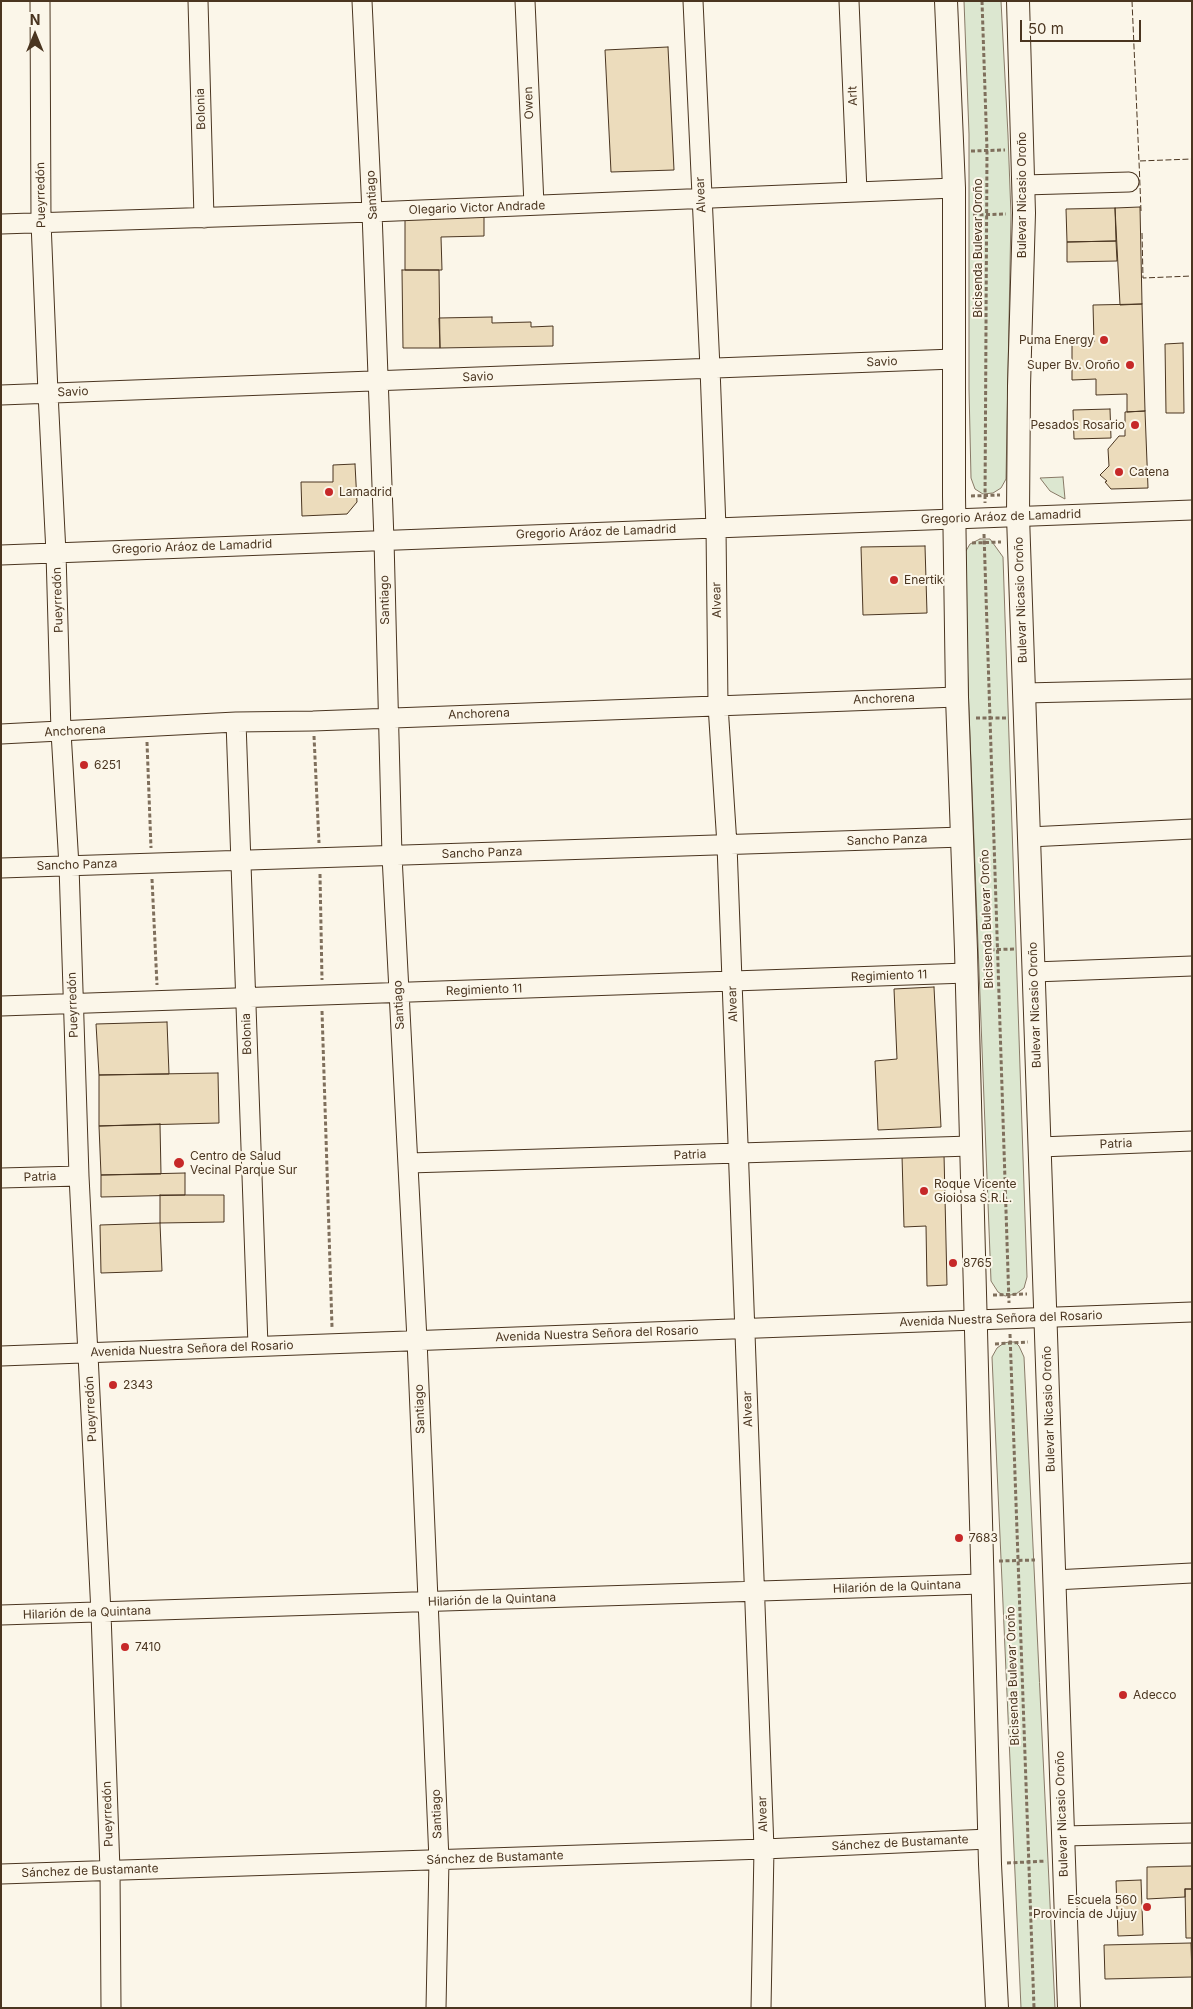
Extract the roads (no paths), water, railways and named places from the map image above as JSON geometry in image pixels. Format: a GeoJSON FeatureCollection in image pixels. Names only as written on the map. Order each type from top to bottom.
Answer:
{"type":"FeatureCollection","features":[{"type":"Feature","properties":{"kind":"main road"},"geometry":{"type":"LineString","coordinates":[[946,1],[954,188],[954,519],[958,708],[989,1839],[997,2008]]}},
{"type":"Feature","properties":{"kind":"main road","name":"Bulevar Nicasio Oroño"},"geometry":{"type":"LineString","coordinates":[[1018,1],[1024,184],[1018,506],[1069,2008]]}},
{"type":"Feature","properties":{"kind":"street","name":"Pueyrredón"},"geometry":{"type":"LineString","coordinates":[[40,1],[41,222],[56,553],[61,732],[69,866],[79,1176],[102,1612],[110,1870],[111,2008]]}},
{"type":"Feature","properties":{"kind":"street","name":"Bolonia"},"geometry":{"type":"LineString","coordinates":[[198,1],[204,218]]}},
{"type":"Feature","properties":{"kind":"street","name":"Santiago"},"geometry":{"type":"LineString","coordinates":[[362,1],[384,540],[392,856],[398,993],[409,1163],[439,1860],[436,2008]]}},
{"type":"Feature","properties":{"kind":"street","name":"Owen"},"geometry":{"type":"LineString","coordinates":[[525,1],[534,205]]}},
{"type":"Feature","properties":{"kind":"street","name":"Alvear"},"geometry":{"type":"LineString","coordinates":[[693,1],[710,368],[716,528],[718,705],[727,845],[764,1849],[761,2008]]}},
{"type":"Feature","properties":{"kind":"street","name":"Arlt"},"geometry":{"type":"LineString","coordinates":[[849,1],[857,192]]}},
{"type":"Feature","properties":{"kind":"street"},"geometry":{"type":"LineString","coordinates":[[1024,184],[1129,182]]}},
{"type":"Feature","properties":{"kind":"street","name":"Olegario Victor Andrade"},"geometry":{"type":"LineString","coordinates":[[1,224],[372,212],[954,188]]}},
{"type":"Feature","properties":{"kind":"street","name":"Savio"},"geometry":{"type":"LineString","coordinates":[[1,394],[954,359]]}},
{"type":"Feature","properties":{"kind":"street","name":"Gregorio Aráoz de Lamadrid"},"geometry":{"type":"LineString","coordinates":[[1,554],[954,519],[1018,506],[1192,510]]}},
{"type":"Feature","properties":{"kind":"street"},"geometry":{"type":"LineString","coordinates":[[1025,693],[1192,689]]}},
{"type":"Feature","properties":{"kind":"street","name":"Anchorena"},"geometry":{"type":"LineString","coordinates":[[1,734],[236,722],[313,721],[718,705],[958,708]]}},
{"type":"Feature","properties":{"kind":"street","name":"Bolonia"},"geometry":{"type":"LineString","coordinates":[[236,722],[258,1346]]}},
{"type":"Feature","properties":{"kind":"street"},"geometry":{"type":"LineString","coordinates":[[1029,837],[1192,829]]}},
{"type":"Feature","properties":{"kind":"street","name":"Sancho Panza"},"geometry":{"type":"LineString","coordinates":[[1,868],[963,837]]}},
{"type":"Feature","properties":{"kind":"street"},"geometry":{"type":"LineString","coordinates":[[1034,972],[1192,966]]}},
{"type":"Feature","properties":{"kind":"street","name":"Regimiento 11"},"geometry":{"type":"LineString","coordinates":[[1,1006],[966,973]]}},
{"type":"Feature","properties":{"kind":"street","name":"Patria"},"geometry":{"type":"LineString","coordinates":[[1040,1147],[1192,1141]]}},
{"type":"Feature","properties":{"kind":"street","name":"Patria"},"geometry":{"type":"LineString","coordinates":[[409,1163],[971,1146]]}},
{"type":"Feature","properties":{"kind":"street","name":"Patria"},"geometry":{"type":"LineString","coordinates":[[1,1178],[79,1176]]}},
{"type":"Feature","properties":{"kind":"street","name":"Avenida Nuestra Señora del Rosario"},"geometry":{"type":"LineString","coordinates":[[1,1356],[1192,1312]]}},
{"type":"Feature","properties":{"kind":"street"},"geometry":{"type":"LineString","coordinates":[[1054,1570],[1192,1573]]}},
{"type":"Feature","properties":{"kind":"street","name":"Hilarión de la Quintana"},"geometry":{"type":"LineString","coordinates":[[1,1615],[982,1584]]}},
{"type":"Feature","properties":{"kind":"street"},"geometry":{"type":"LineString","coordinates":[[1063,1836],[1192,1834]]}},
{"type":"Feature","properties":{"kind":"street","name":"Sánchez de Bustamante"},"geometry":{"type":"LineString","coordinates":[[1,1874],[764,1849],[989,1839]]}},
{"type":"Feature","properties":{"kind":"place","name":"Puma Energy"},"geometry":{"type":"Point","coordinates":[1104,340]}},
{"type":"Feature","properties":{"kind":"place","name":"Super Bv. Oroño"},"geometry":{"type":"Point","coordinates":[1130,365]}},
{"type":"Feature","properties":{"kind":"place","name":"Pesados Rosario"},"geometry":{"type":"Point","coordinates":[1135,425]}},
{"type":"Feature","properties":{"kind":"place","name":"Catena"},"geometry":{"type":"Point","coordinates":[1119,472]}},
{"type":"Feature","properties":{"kind":"place","name":"Lamadrid"},"geometry":{"type":"Point","coordinates":[329,492]}},
{"type":"Feature","properties":{"kind":"place","name":"Enertik"},"geometry":{"type":"Point","coordinates":[894,580]}},
{"type":"Feature","properties":{"kind":"place","name":"6251"},"geometry":{"type":"Point","coordinates":[84,765]}},
{"type":"Feature","properties":{"kind":"place","name":"Centro de Salud Vecinal Parque Sur"},"geometry":{"type":"Point","coordinates":[179,1163]}},
{"type":"Feature","properties":{"kind":"place","name":"Roque Vicente Gioiosa S.R.L."},"geometry":{"type":"Point","coordinates":[924,1191]}},
{"type":"Feature","properties":{"kind":"place","name":"8765"},"geometry":{"type":"Point","coordinates":[953,1263]}},
{"type":"Feature","properties":{"kind":"place","name":"2343"},"geometry":{"type":"Point","coordinates":[113,1385]}},
{"type":"Feature","properties":{"kind":"place","name":"7683"},"geometry":{"type":"Point","coordinates":[959,1538]}},
{"type":"Feature","properties":{"kind":"place","name":"7410"},"geometry":{"type":"Point","coordinates":[125,1647]}},
{"type":"Feature","properties":{"kind":"place","name":"Adecco"},"geometry":{"type":"Point","coordinates":[1123,1695]}},
{"type":"Feature","properties":{"kind":"place","name":"Escuela 560 Provincia de Jujuy"},"geometry":{"type":"Point","coordinates":[1147,1907]}}]}
